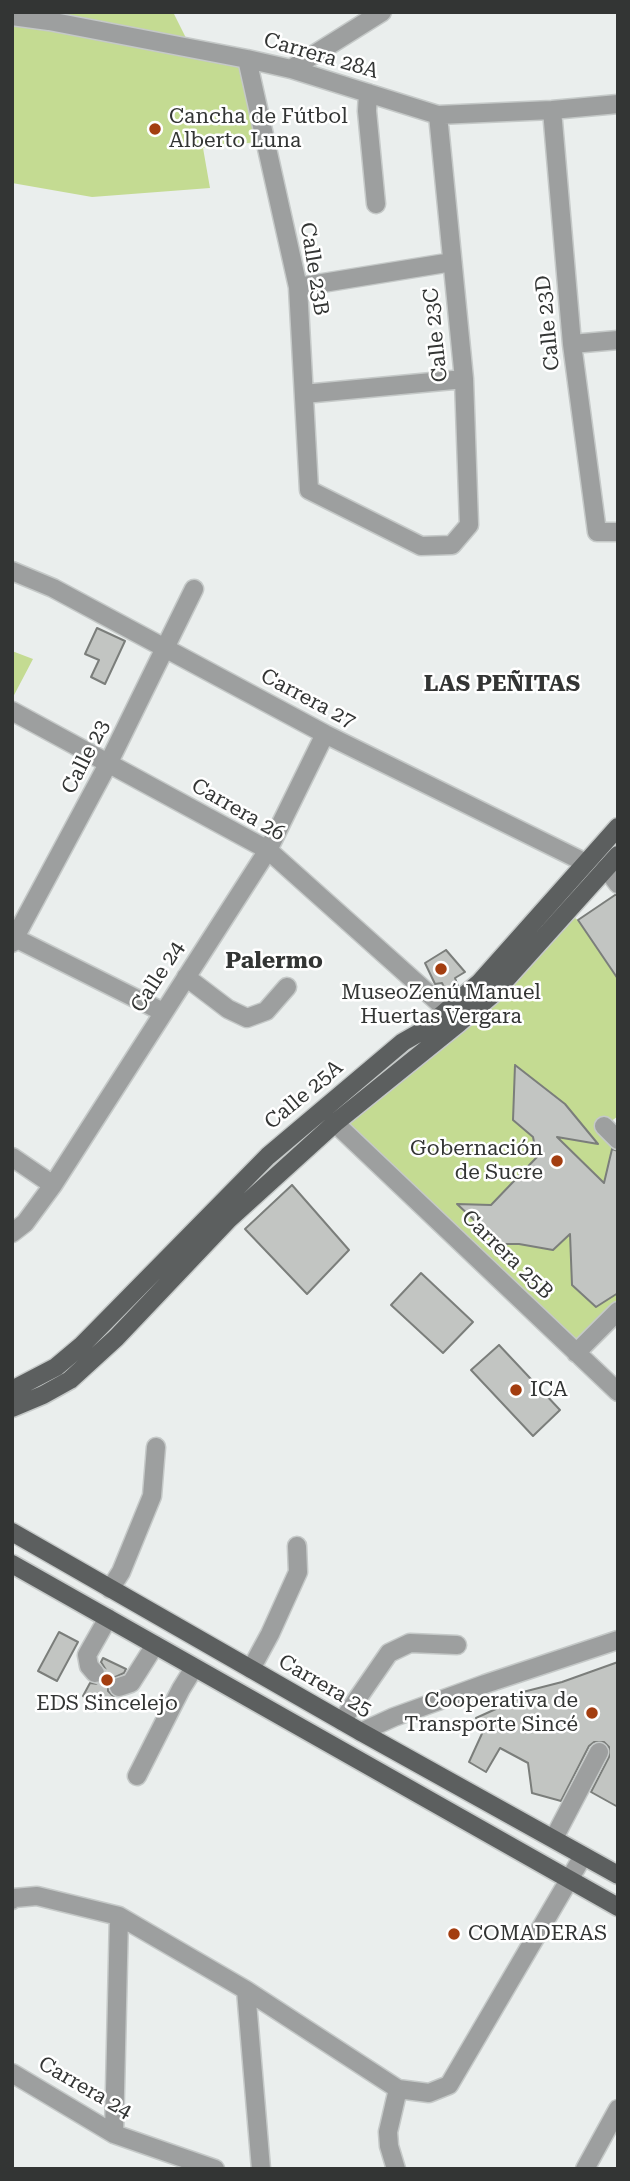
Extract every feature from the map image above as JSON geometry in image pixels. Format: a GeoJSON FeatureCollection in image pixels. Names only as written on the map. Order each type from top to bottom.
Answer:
{"type":"FeatureCollection","features":[{"type":"Feature","properties":{"kind":"main road","name":"Calle 25A"},"geometry":{"type":"LineString","coordinates":[[12,1390],[56,1367],[81,1346],[268,1156],[403,1042],[424,1031],[480,982],[618,827]]}},
{"type":"Feature","properties":{"kind":"main road","name":"Calle 25A"},"geometry":{"type":"LineString","coordinates":[[12,1408],[44,1395],[70,1380],[116,1338],[229,1219],[335,1123],[492,995],[612,861]]}},
{"type":"Feature","properties":{"kind":"main road"},"geometry":{"type":"LineString","coordinates":[[335,1123],[331,1119],[334,1111],[408,1049],[424,1031]]}},
{"type":"Feature","properties":{"kind":"main road","name":"Carrera 25"},"geometry":{"type":"LineString","coordinates":[[12,1532],[251,1670],[618,1875]]}},
{"type":"Feature","properties":{"kind":"main road"},"geometry":{"type":"LineString","coordinates":[[12,1564],[618,1907]]}},
{"type":"Feature","properties":{"kind":"street"},"geometry":{"type":"LineString","coordinates":[[290,69],[382,12]]}},
{"type":"Feature","properties":{"kind":"street","name":"Carrera 28A"},"geometry":{"type":"LineString","coordinates":[[12,16],[52,15],[247,59],[290,69],[438,115],[618,104]]}},
{"type":"Feature","properties":{"kind":"street","name":"Calle 23B"},"geometry":{"type":"LineString","coordinates":[[247,59],[298,287],[309,490]]}},
{"type":"Feature","properties":{"kind":"street"},"geometry":{"type":"LineString","coordinates":[[368,93],[367,111],[376,204]]}},
{"type":"Feature","properties":{"kind":"street","name":"Calle 23D"},"geometry":{"type":"LineString","coordinates":[[552,110],[572,344],[597,532],[618,532]]}},
{"type":"Feature","properties":{"kind":"street","name":"Calle 23C"},"geometry":{"type":"LineString","coordinates":[[309,490],[421,546],[452,545],[469,525],[464,379],[438,115]]}},
{"type":"Feature","properties":{"kind":"street"},"geometry":{"type":"LineString","coordinates":[[298,287],[452,262]]}},
{"type":"Feature","properties":{"kind":"street"},"geometry":{"type":"LineString","coordinates":[[572,344],[618,340]]}},
{"type":"Feature","properties":{"kind":"street"},"geometry":{"type":"LineString","coordinates":[[304,394],[464,379]]}},
{"type":"Feature","properties":{"kind":"street","name":"Carrera 27"},"geometry":{"type":"LineString","coordinates":[[12,571],[53,588],[325,734],[586,863]]}},
{"type":"Feature","properties":{"kind":"street","name":"Calle 23"},"geometry":{"type":"LineString","coordinates":[[13,940],[108,764],[194,589]]}},
{"type":"Feature","properties":{"kind":"street","name":"Carrera 26"},"geometry":{"type":"LineString","coordinates":[[12,711],[268,850],[447,1011]]}},
{"type":"Feature","properties":{"kind":"street","name":"Calle 24"},"geometry":{"type":"LineString","coordinates":[[12,1233],[25,1223],[53,1185],[268,850],[325,734]]}},
{"type":"Feature","properties":{"kind":"street"},"geometry":{"type":"LineString","coordinates":[[612,861],[618,884]]}},
{"type":"Feature","properties":{"kind":"street"},"geometry":{"type":"LineString","coordinates":[[13,940],[163,1012]]}},
{"type":"Feature","properties":{"kind":"street"},"geometry":{"type":"LineString","coordinates":[[186,977],[228,1009],[247,1018],[265,1011],[286,987]]}},
{"type":"Feature","properties":{"kind":"street","name":"Carrera 25B"},"geometry":{"type":"LineString","coordinates":[[335,1123],[618,1392]]}},
{"type":"Feature","properties":{"kind":"street"},"geometry":{"type":"LineString","coordinates":[[604,1126],[618,1140]]}},
{"type":"Feature","properties":{"kind":"street"},"geometry":{"type":"LineString","coordinates":[[12,1157],[53,1185]]}},
{"type":"Feature","properties":{"kind":"street"},"geometry":{"type":"LineString","coordinates":[[576,1353],[618,1311]]}},
{"type":"Feature","properties":{"kind":"street"},"geometry":{"type":"LineString","coordinates":[[110,1589],[121,1572],[152,1496],[156,1447]]}},
{"type":"Feature","properties":{"kind":"street"},"geometry":{"type":"LineString","coordinates":[[251,1670],[298,1572],[297,1546]]}},
{"type":"Feature","properties":{"kind":"street"},"geometry":{"type":"LineString","coordinates":[[95,1673],[89,1666],[87,1655],[108,1618]]}},
{"type":"Feature","properties":{"kind":"street"},"geometry":{"type":"LineString","coordinates":[[361,1732],[485,1684],[618,1640]]}},
{"type":"Feature","properties":{"kind":"street"},"geometry":{"type":"LineString","coordinates":[[342,1721],[389,1653],[410,1643],[457,1645]]}},
{"type":"Feature","properties":{"kind":"street"},"geometry":{"type":"LineString","coordinates":[[119,1687],[131,1683],[155,1645]]}},
{"type":"Feature","properties":{"kind":"street"},"geometry":{"type":"LineString","coordinates":[[137,1776],[194,1668]]}},
{"type":"Feature","properties":{"kind":"street"},"geometry":{"type":"LineString","coordinates":[[554,1838],[598,1752]]}},
{"type":"Feature","properties":{"kind":"street"},"geometry":{"type":"LineString","coordinates":[[12,1900],[37,1896],[119,1916],[246,1990],[398,2089],[429,2093],[449,2085],[583,1856]]}},
{"type":"Feature","properties":{"kind":"street"},"geometry":{"type":"LineString","coordinates":[[114,2134],[119,1916]]}},
{"type":"Feature","properties":{"kind":"street"},"geometry":{"type":"LineString","coordinates":[[246,1990],[261,2169]]}},
{"type":"Feature","properties":{"kind":"street","name":"Carrera 24"},"geometry":{"type":"LineString","coordinates":[[12,2073],[114,2134],[215,2169]]}},
{"type":"Feature","properties":{"kind":"street"},"geometry":{"type":"LineString","coordinates":[[396,2169],[388,2132],[398,2089]]}},
{"type":"Feature","properties":{"kind":"street"},"geometry":{"type":"LineString","coordinates":[[585,2169],[618,2109]]}},
{"type":"Feature","properties":{"kind":"green space"},"geometry":{"type":"Polygon","coordinates":[[[12,12],[49,20],[61,12],[173,12],[190,46],[247,59],[266,141],[203,148],[210,188],[92,197],[12,183],[12,12]]]}},
{"type":"Feature","properties":{"kind":"green space"},"geometry":{"type":"Polygon","coordinates":[[[12,651],[33,659],[12,699],[12,651]]]}},
{"type":"Feature","properties":{"kind":"green space"},"geometry":{"type":"Polygon","coordinates":[[[566,912],[578,920],[618,979],[618,1116],[605,1126],[618,1140],[618,1311],[576,1353],[335,1123],[459,1023],[566,912]]]}},
{"type":"Feature","properties":{"kind":"building"},"geometry":{"type":"Polygon","coordinates":[[[97,628],[125,641],[105,684],[91,677],[99,660],[85,654],[97,628]]]}},
{"type":"Feature","properties":{"kind":"building"},"geometry":{"type":"Polygon","coordinates":[[[618,895],[618,979],[578,920],[618,895]]]}},
{"type":"Feature","properties":{"kind":"building","name":"MuseoZenú Manuel Huertas Vergara"},"geometry":{"type":"Polygon","coordinates":[[[446,950],[465,972],[455,978],[458,986],[446,992],[442,983],[435,984],[425,963],[446,950]]]}},
{"type":"Feature","properties":{"kind":"building","name":"Gobernación de Sucre"},"geometry":{"type":"Polygon","coordinates":[[[515,1065],[565,1104],[598,1144],[557,1137],[604,1183],[612,1149],[618,1151],[618,1293],[596,1307],[572,1285],[570,1234],[553,1250],[519,1244],[500,1244],[457,1204],[491,1205],[537,1157],[533,1137],[513,1120],[515,1065]]]}},
{"type":"Feature","properties":{"kind":"building"},"geometry":{"type":"Polygon","coordinates":[[[292,1185],[349,1250],[307,1294],[245,1229],[292,1185]]]}},
{"type":"Feature","properties":{"kind":"building"},"geometry":{"type":"Polygon","coordinates":[[[421,1273],[473,1322],[443,1353],[391,1305],[421,1273]]]}},
{"type":"Feature","properties":{"kind":"building","name":"ICA"},"geometry":{"type":"Polygon","coordinates":[[[499,1345],[560,1410],[533,1436],[471,1370],[499,1345]]]}},
{"type":"Feature","properties":{"kind":"building"},"geometry":{"type":"Polygon","coordinates":[[[59,1632],[78,1642],[57,1681],[38,1671],[59,1632]]]}},
{"type":"Feature","properties":{"kind":"building","name":"EDS Sincelejo"},"geometry":{"type":"Polygon","coordinates":[[[103,1658],[126,1669],[108,1684],[108,1691],[114,1697],[108,1709],[83,1696],[90,1683],[98,1684],[105,1677],[106,1670],[101,1662],[103,1658]]]}},
{"type":"Feature","properties":{"kind":"building"},"geometry":{"type":"Polygon","coordinates":[[[618,1662],[618,1807],[591,1792],[609,1757],[609,1747],[604,1742],[594,1742],[589,1746],[561,1801],[532,1793],[528,1763],[500,1748],[486,1772],[469,1762],[485,1727],[476,1718],[520,1698],[519,1693],[562,1682],[618,1662]]]}},
{"type":"Feature","properties":{"kind":"tunnel"},"geometry":{"type":"LineString","coordinates":[[95,1673],[119,1687]]}},
{"type":"Feature","properties":{"kind":"place","name":"Cancha de Fútbol Alberto Luna"},"geometry":{"type":"Point","coordinates":[155,129]}},
{"type":"Feature","properties":{"kind":"place","name":"MuseoZenú Manuel Huertas Vergara"},"geometry":{"type":"Point","coordinates":[441,969]}},
{"type":"Feature","properties":{"kind":"place","name":"Gobernación de Sucre"},"geometry":{"type":"Point","coordinates":[557,1161]}},
{"type":"Feature","properties":{"kind":"place","name":"ICA"},"geometry":{"type":"Point","coordinates":[516,1390]}},
{"type":"Feature","properties":{"kind":"place","name":"EDS Sincelejo"},"geometry":{"type":"Point","coordinates":[107,1680]}},
{"type":"Feature","properties":{"kind":"place","name":"Cooperativa de Transporte Sincé"},"geometry":{"type":"Point","coordinates":[592,1713]}},
{"type":"Feature","properties":{"kind":"place","name":"COMADERAS"},"geometry":{"type":"Point","coordinates":[454,1934]}},
{"type":"Feature","properties":{"kind":"district","name":"LAS PEÑITAS"},"geometry":{"type":"Point","coordinates":[502,684]}},
{"type":"Feature","properties":{"kind":"district","name":"Palermo"},"geometry":{"type":"Point","coordinates":[274,961]}}]}
